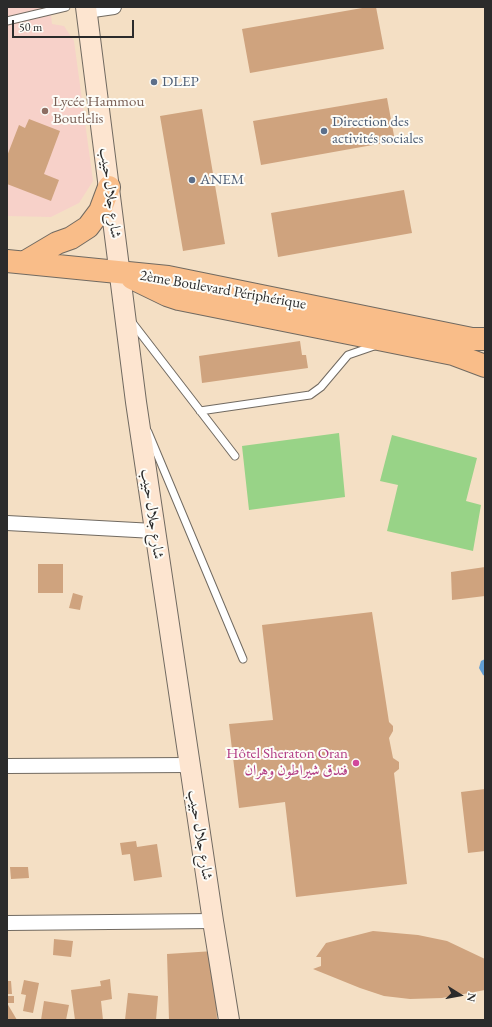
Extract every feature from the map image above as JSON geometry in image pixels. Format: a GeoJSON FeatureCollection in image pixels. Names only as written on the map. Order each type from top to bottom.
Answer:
{"type":"FeatureCollection","features":[{"type":"Feature","properties":{"kind":"main road"},"geometry":{"type":"LineString","coordinates":[[16,261],[72,238],[88,227],[100,211],[110,187]]}},
{"type":"Feature","properties":{"kind":"main road"},"geometry":{"type":"LineString","coordinates":[[16,261],[120,272]]}},
{"type":"Feature","properties":{"kind":"main road","name":"2ème Boulevard Périphérique"},"geometry":{"type":"LineString","coordinates":[[120,272],[168,277],[472,339],[485,338]]}},
{"type":"Feature","properties":{"kind":"main road","name":"2ème Boulevard Périphérique"},"geometry":{"type":"LineString","coordinates":[[120,272],[178,299],[453,354],[485,366]]}},
{"type":"Feature","properties":{"kind":"street"},"geometry":{"type":"LineString","coordinates":[[86,9],[114,7]]}},
{"type":"Feature","properties":{"kind":"street","name":"شارع جلال حبيب"},"geometry":{"type":"LineString","coordinates":[[86,9],[110,187],[124,312],[154,531],[229,1020]]}},
{"type":"Feature","properties":{"kind":"street"},"geometry":{"type":"LineString","coordinates":[[7,523],[154,531]]}},
{"type":"Feature","properties":{"kind":"street"},"geometry":{"type":"LineString","coordinates":[[7,766],[189,765]]}},
{"type":"Feature","properties":{"kind":"street"},"geometry":{"type":"LineString","coordinates":[[7,923],[213,921]]}},
{"type":"Feature","properties":{"kind":"lane"},"geometry":{"type":"LineString","coordinates":[[7,21],[66,7]]}},
{"type":"Feature","properties":{"kind":"lane"},"geometry":{"type":"LineString","coordinates":[[124,312],[234,456]]}},
{"type":"Feature","properties":{"kind":"lane"},"geometry":{"type":"LineString","coordinates":[[200,412],[310,395],[320,387],[348,356],[391,341]]}},
{"type":"Feature","properties":{"kind":"lane"},"geometry":{"type":"LineString","coordinates":[[136,402],[243,659]]}},
{"type":"Feature","properties":{"kind":"shaded area","name":"Lycée Hammou Boutlelis"},"geometry":{"type":"Polygon","coordinates":[[[7,7],[50,7],[52,24],[64,26],[74,41],[93,181],[79,203],[51,217],[7,216],[7,7]]]}},
{"type":"Feature","properties":{"kind":"green space"},"geometry":{"type":"Polygon","coordinates":[[[339,433],[345,497],[249,510],[242,446],[339,433]]]}},
{"type":"Feature","properties":{"kind":"green space"},"geometry":{"type":"Polygon","coordinates":[[[392,435],[477,458],[466,501],[481,505],[473,551],[387,531],[398,485],[380,481],[392,435]]]}},
{"type":"Feature","properties":{"kind":"water"},"geometry":{"type":"Polygon","coordinates":[[[485,659],[485,676],[479,668],[481,661],[485,659]]]}},
{"type":"Feature","properties":{"kind":"building"},"geometry":{"type":"Polygon","coordinates":[[[368,7],[376,7],[384,49],[250,73],[242,29],[368,7]]]}},
{"type":"Feature","properties":{"kind":"building","name":"Direction des activités sociales"},"geometry":{"type":"Polygon","coordinates":[[[387,98],[395,141],[261,165],[253,121],[387,98]]]}},
{"type":"Feature","properties":{"kind":"building","name":"ANEM"},"geometry":{"type":"Polygon","coordinates":[[[202,109],[225,244],[183,251],[160,116],[202,109]]]}},
{"type":"Feature","properties":{"kind":"building"},"geometry":{"type":"Polygon","coordinates":[[[29,119],[60,131],[44,174],[59,180],[51,201],[7,184],[7,156],[19,125],[25,128],[29,119]]]}},
{"type":"Feature","properties":{"kind":"building"},"geometry":{"type":"Polygon","coordinates":[[[404,190],[412,233],[278,257],[271,213],[404,190]]]}},
{"type":"Feature","properties":{"kind":"building"},"geometry":{"type":"Polygon","coordinates":[[[300,341],[302,355],[306,355],[308,368],[202,383],[199,356],[300,341]]]}},
{"type":"Feature","properties":{"kind":"building"},"geometry":{"type":"Polygon","coordinates":[[[38,564],[63,564],[63,593],[38,593],[38,564]]]}},
{"type":"Feature","properties":{"kind":"building"},"geometry":{"type":"Polygon","coordinates":[[[485,567],[485,596],[452,600],[451,572],[485,567]]]}},
{"type":"Feature","properties":{"kind":"building"},"geometry":{"type":"Polygon","coordinates":[[[73,593],[83,596],[80,610],[69,608],[73,593]]]}},
{"type":"Feature","properties":{"kind":"building"},"geometry":{"type":"Polygon","coordinates":[[[372,612],[389,722],[393,726],[393,731],[389,738],[393,758],[399,762],[399,769],[394,773],[407,884],[296,897],[285,802],[239,808],[229,724],[273,720],[262,625],[372,612]]]}},
{"type":"Feature","properties":{"kind":"building"},"geometry":{"type":"Polygon","coordinates":[[[485,789],[485,851],[468,853],[461,792],[485,789]]]}},
{"type":"Feature","properties":{"kind":"building"},"geometry":{"type":"Polygon","coordinates":[[[136,841],[137,847],[157,844],[162,877],[134,881],[130,854],[122,855],[120,843],[136,841]]]}},
{"type":"Feature","properties":{"kind":"building"},"geometry":{"type":"Polygon","coordinates":[[[10,867],[28,867],[29,878],[11,879],[10,867]]]}},
{"type":"Feature","properties":{"kind":"building"},"geometry":{"type":"Polygon","coordinates":[[[373,931],[418,935],[447,941],[485,959],[485,990],[442,998],[410,999],[384,996],[313,969],[321,966],[321,957],[316,957],[326,943],[373,931]]]}},
{"type":"Feature","properties":{"kind":"building"},"geometry":{"type":"Polygon","coordinates":[[[54,939],[73,941],[71,957],[53,955],[54,939]]]}},
{"type":"Feature","properties":{"kind":"building"},"geometry":{"type":"Polygon","coordinates":[[[214,951],[217,1020],[169,1020],[167,954],[214,951]]]}},
{"type":"Feature","properties":{"kind":"building"},"geometry":{"type":"Polygon","coordinates":[[[110,979],[112,999],[101,1001],[103,1020],[75,1020],[71,990],[101,986],[100,981],[110,979]]]}},
{"type":"Feature","properties":{"kind":"building"},"geometry":{"type":"Polygon","coordinates":[[[24,980],[39,983],[33,1013],[23,1011],[26,995],[21,994],[24,980]]]}},
{"type":"Feature","properties":{"kind":"building"},"geometry":{"type":"Polygon","coordinates":[[[7,981],[11,981],[12,994],[7,994],[7,981]]]}},
{"type":"Feature","properties":{"kind":"building"},"geometry":{"type":"Polygon","coordinates":[[[128,993],[158,996],[156,1020],[125,1020],[128,993]]]}},
{"type":"Feature","properties":{"kind":"building"},"geometry":{"type":"Polygon","coordinates":[[[7,996],[14,996],[14,1003],[7,1003],[7,996]]]}},
{"type":"Feature","properties":{"kind":"building"},"geometry":{"type":"Polygon","coordinates":[[[44,1001],[69,1005],[66,1020],[41,1020],[44,1001]]]}},
{"type":"Feature","properties":{"kind":"building"},"geometry":{"type":"Polygon","coordinates":[[[7,1003],[17,1020],[7,1020],[7,1003]]]}},
{"type":"Feature","properties":{"kind":"place","name":"DLEP"},"geometry":{"type":"Point","coordinates":[154,82]}},
{"type":"Feature","properties":{"kind":"place","name":"Lycée Hammou Boutlelis"},"geometry":{"type":"Point","coordinates":[45,111]}},
{"type":"Feature","properties":{"kind":"place","name":"Direction des activités sociales"},"geometry":{"type":"Point","coordinates":[324,131]}},
{"type":"Feature","properties":{"kind":"place","name":"ANEM"},"geometry":{"type":"Point","coordinates":[192,180]}},
{"type":"Feature","properties":{"kind":"place","name":"Hôtel Sheraton Oran فندق شيراطون وهران"},"geometry":{"type":"Point","coordinates":[356,763]}}]}
